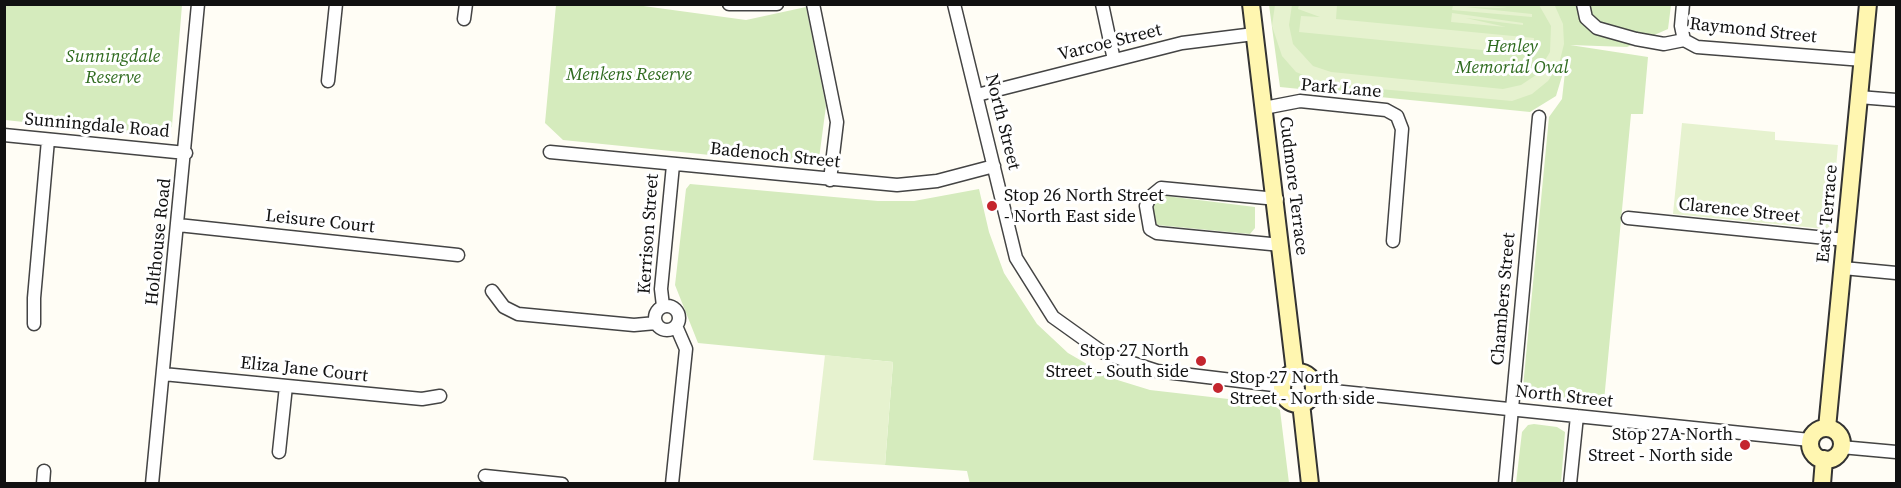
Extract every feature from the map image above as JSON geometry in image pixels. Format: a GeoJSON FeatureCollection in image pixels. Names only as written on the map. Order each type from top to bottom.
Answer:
{"type":"FeatureCollection","features":[{"type":"Feature","properties":{"kind":"street","name":"Holthouse Road"},"geometry":{"type":"LineString","coordinates":[[152,483],[186,153],[198,4]]}},
{"type":"Feature","properties":{"kind":"street"},"geometry":{"type":"LineString","coordinates":[[328,81],[336,4]]}},
{"type":"Feature","properties":{"kind":"street"},"geometry":{"type":"LineString","coordinates":[[464,19],[466,4]]}},
{"type":"Feature","properties":{"kind":"street"},"geometry":{"type":"LineString","coordinates":[[729,4],[777,4]]}},
{"type":"Feature","properties":{"kind":"street"},"geometry":{"type":"LineString","coordinates":[[813,4],[837,122],[830,180]]}},
{"type":"Feature","properties":{"kind":"street","name":"North Street"},"geometry":{"type":"LineString","coordinates":[[954,4],[1016,258],[1053,316],[1102,352],[1126,362],[1157,371],[1282,386]]}},
{"type":"Feature","properties":{"kind":"street"},"geometry":{"type":"LineString","coordinates":[[1102,4],[1114,60]]}},
{"type":"Feature","properties":{"kind":"street","name":"Cudmore Terrace"},"geometry":{"type":"LineString","coordinates":[[1251,4],[1295,372]]}},
{"type":"Feature","properties":{"kind":"street","name":"Raymond Street"},"geometry":{"type":"LineString","coordinates":[[1583,4],[1586,18],[1597,28],[1664,44],[1684,40],[1697,47],[1863,60]]}},
{"type":"Feature","properties":{"kind":"street"},"geometry":{"type":"LineString","coordinates":[[1683,4],[1681,26],[1684,40]]}},
{"type":"Feature","properties":{"kind":"street","name":"East Terrace"},"geometry":{"type":"LineString","coordinates":[[1827,428],[1868,4]]}},
{"type":"Feature","properties":{"kind":"street","name":"Varcoe Street"},"geometry":{"type":"LineString","coordinates":[[977,95],[1182,43],[1254,34]]}},
{"type":"Feature","properties":{"kind":"street"},"geometry":{"type":"LineString","coordinates":[[1859,97],[1896,100]]}},
{"type":"Feature","properties":{"kind":"street","name":"Park Lane"},"geometry":{"type":"LineString","coordinates":[[1264,108],[1300,101],[1386,110],[1397,116],[1402,129],[1393,241]]}},
{"type":"Feature","properties":{"kind":"street","name":"Chambers Street"},"geometry":{"type":"LineString","coordinates":[[1505,483],[1539,117]]}},
{"type":"Feature","properties":{"kind":"street","name":"Sunningdale Road"},"geometry":{"type":"LineString","coordinates":[[4,135],[186,153]]}},
{"type":"Feature","properties":{"kind":"street"},"geometry":{"type":"LineString","coordinates":[[34,324],[34,298],[48,140]]}},
{"type":"Feature","properties":{"kind":"street","name":"Badenoch Street"},"geometry":{"type":"LineString","coordinates":[[550,152],[830,180],[917,184],[994,166]]}},
{"type":"Feature","properties":{"kind":"street","name":"Kerrison Street"},"geometry":{"type":"LineString","coordinates":[[663,306],[661,289],[673,165]]}},
{"type":"Feature","properties":{"kind":"street"},"geometry":{"type":"LineString","coordinates":[[1276,199],[1161,188],[1150,196],[1146,206],[1150,229],[1157,233],[1281,245]]}},
{"type":"Feature","properties":{"kind":"street","name":"Clarence Street"},"geometry":{"type":"LineString","coordinates":[[1628,218],[1846,240]]}},
{"type":"Feature","properties":{"kind":"street","name":"Leisure Court"},"geometry":{"type":"LineString","coordinates":[[178,225],[458,255]]}},
{"type":"Feature","properties":{"kind":"street"},"geometry":{"type":"LineString","coordinates":[[1843,268],[1896,273]]}},
{"type":"Feature","properties":{"kind":"street"},"geometry":{"type":"LineString","coordinates":[[492,291],[504,307],[518,314],[634,325],[656,323],[665,330],[676,326]]}},
{"type":"Feature","properties":{"kind":"street"},"geometry":{"type":"LineString","coordinates":[[656,323],[657,311],[663,306],[671,306],[678,313],[676,326],[686,349],[672,483]]}},
{"type":"Feature","properties":{"kind":"street"},"geometry":{"type":"LineString","coordinates":[[1295,372],[1309,376],[1314,389],[1309,399],[1301,403],[1287,399],[1282,386],[1287,376],[1295,372]]}},
{"type":"Feature","properties":{"kind":"street","name":"Eliza Jane Court"},"geometry":{"type":"LineString","coordinates":[[163,374],[422,399],[440,396]]}},
{"type":"Feature","properties":{"kind":"street"},"geometry":{"type":"LineString","coordinates":[[279,452],[286,387]]}},
{"type":"Feature","properties":{"kind":"street","name":"North Street"},"geometry":{"type":"LineString","coordinates":[[1314,389],[1810,440]]}},
{"type":"Feature","properties":{"kind":"street"},"geometry":{"type":"LineString","coordinates":[[1301,403],[1310,483]]}},
{"type":"Feature","properties":{"kind":"street"},"geometry":{"type":"LineString","coordinates":[[1570,483],[1577,416]]}},
{"type":"Feature","properties":{"kind":"street"},"geometry":{"type":"LineString","coordinates":[[1827,428],[1836,432],[1841,447],[1837,455],[1824,459],[1815,455],[1810,440],[1815,432],[1827,428]]}},
{"type":"Feature","properties":{"kind":"street"},"geometry":{"type":"LineString","coordinates":[[1841,447],[1896,452]]}},
{"type":"Feature","properties":{"kind":"street"},"geometry":{"type":"LineString","coordinates":[[1821,483],[1824,459]]}},
{"type":"Feature","properties":{"kind":"street"},"geometry":{"type":"LineString","coordinates":[[485,476],[562,483]]}},
{"type":"Feature","properties":{"kind":"green space","name":"Sunningdale Reserve"},"geometry":{"type":"Polygon","coordinates":[[[5,4],[182,5],[172,126],[166,137],[5,120],[5,4]]]}},
{"type":"Feature","properties":{"kind":"green space","name":"Menkens Reserve"},"geometry":{"type":"Polygon","coordinates":[[[556,5],[636,5],[746,20],[806,7],[826,106],[818,166],[563,140],[545,123],[556,5]]]}},
{"type":"Feature","properties":{"kind":"green space","name":"Henley Memorial Oval"},"geometry":{"type":"Polygon","coordinates":[[[1269,5],[1671,5],[1668,29],[1627,47],[1570,45],[1648,57],[1643,114],[1631,114],[1604,401],[1531,395],[1523,387],[1549,117],[1562,99],[1566,63],[1556,96],[1530,112],[1280,87],[1269,5]]]}},
{"type":"Feature","properties":{"kind":"green space"},"geometry":{"type":"Polygon","coordinates":[[[1275,5],[1292,5],[1289,25],[1293,44],[1313,66],[1331,72],[1503,89],[1521,85],[1536,75],[1550,52],[1551,26],[1539,5],[1555,6],[1563,24],[1564,44],[1559,64],[1548,81],[1532,94],[1512,101],[1325,84],[1296,72],[1282,56],[1272,26],[1275,5]]]}},
{"type":"Feature","properties":{"kind":"green space"},"geometry":{"type":"Polygon","coordinates":[[[1299,5],[1337,5],[1336,19],[1534,38],[1533,55],[1299,32],[1301,16],[1320,17],[1298,9],[1299,5]]]}},
{"type":"Feature","properties":{"kind":"green space"},"geometry":{"type":"Polygon","coordinates":[[[1453,5],[1508,8],[1466,7],[1532,14],[1532,17],[1452,10],[1453,5]]]}},
{"type":"Feature","properties":{"kind":"green space"},"geometry":{"type":"Polygon","coordinates":[[[1452,13],[1523,23],[1523,25],[1466,18],[1506,27],[1451,22],[1452,13]]]}},
{"type":"Feature","properties":{"kind":"green space"},"geometry":{"type":"Polygon","coordinates":[[[1682,123],[1775,132],[1775,140],[1838,145],[1831,225],[1826,229],[1673,214],[1682,123]]]}},
{"type":"Feature","properties":{"kind":"green space"},"geometry":{"type":"Polygon","coordinates":[[[690,184],[878,201],[914,201],[979,189],[989,232],[1004,273],[1037,324],[1068,353],[1111,378],[1150,390],[1272,404],[1280,410],[1289,483],[970,484],[967,471],[885,465],[893,362],[698,343],[675,285],[686,189],[690,184]]]}},
{"type":"Feature","properties":{"kind":"green space"},"geometry":{"type":"Polygon","coordinates":[[[1166,196],[1255,207],[1255,228],[1250,234],[1157,225],[1152,204],[1166,196]]]}},
{"type":"Feature","properties":{"kind":"green space"},"geometry":{"type":"Polygon","coordinates":[[[825,355],[893,362],[885,465],[813,460],[825,355]]]}},
{"type":"Feature","properties":{"kind":"green space"},"geometry":{"type":"Polygon","coordinates":[[[1528,425],[1557,427],[1565,432],[1561,483],[1516,483],[1522,432],[1528,425]]]}},
{"type":"Feature","properties":{"kind":"place","name":"Stop 26 North Street - North East side"},"geometry":{"type":"Point","coordinates":[992,206]}},
{"type":"Feature","properties":{"kind":"place","name":"Stop 27 North Street - South side"},"geometry":{"type":"Point","coordinates":[1201,361]}},
{"type":"Feature","properties":{"kind":"place","name":"Stop 27 North Street - North side"},"geometry":{"type":"Point","coordinates":[1218,388]}},
{"type":"Feature","properties":{"kind":"place","name":"Stop 27A North Street - North side"},"geometry":{"type":"Point","coordinates":[1745,445]}}]}
